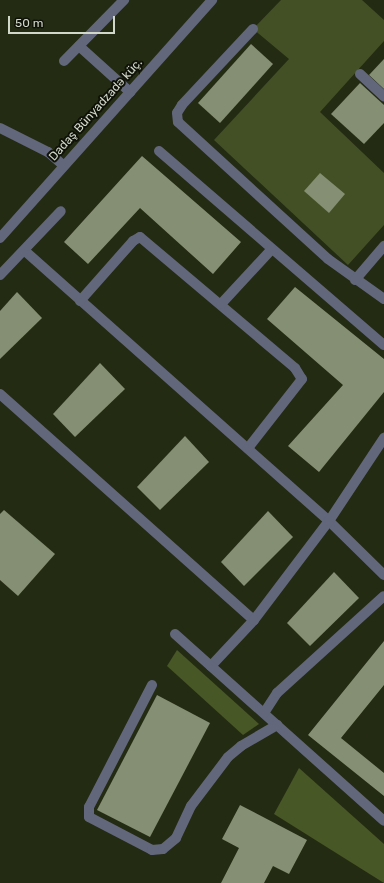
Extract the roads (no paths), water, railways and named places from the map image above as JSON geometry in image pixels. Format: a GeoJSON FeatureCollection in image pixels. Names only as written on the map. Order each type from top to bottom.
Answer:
{"type":"FeatureCollection","features":[{"type":"Feature","properties":{"kind":"street"},"geometry":{"type":"LineString","coordinates":[[64,61],[124,0]]}},
{"type":"Feature","properties":{"kind":"street","name":"Dadaş Bünyadzadə küç."},"geometry":{"type":"LineString","coordinates":[[0,238],[212,0]]}},
{"type":"Feature","properties":{"kind":"street"},"geometry":{"type":"LineString","coordinates":[[253,29],[182,105],[177,112],[178,122],[328,259],[355,280],[384,299]]}},
{"type":"Feature","properties":{"kind":"street"},"geometry":{"type":"LineString","coordinates":[[78,46],[130,92]]}},
{"type":"Feature","properties":{"kind":"street"},"geometry":{"type":"LineString","coordinates":[[360,74],[384,96]]}},
{"type":"Feature","properties":{"kind":"street"},"geometry":{"type":"LineString","coordinates":[[0,128],[48,152],[64,166]]}},
{"type":"Feature","properties":{"kind":"street"},"geometry":{"type":"LineString","coordinates":[[159,151],[271,250],[384,345]]}},
{"type":"Feature","properties":{"kind":"street"},"geometry":{"type":"LineString","coordinates":[[0,275],[25,251],[61,211]]}},
{"type":"Feature","properties":{"kind":"street"},"geometry":{"type":"LineString","coordinates":[[80,301],[134,241],[140,237],[295,368],[302,379],[248,448]]}},
{"type":"Feature","properties":{"kind":"street"},"geometry":{"type":"LineString","coordinates":[[355,280],[384,246]]}},
{"type":"Feature","properties":{"kind":"street"},"geometry":{"type":"LineString","coordinates":[[221,304],[271,250]]}},
{"type":"Feature","properties":{"kind":"street"},"geometry":{"type":"LineString","coordinates":[[25,251],[329,521],[384,575]]}},
{"type":"Feature","properties":{"kind":"street"},"geometry":{"type":"LineString","coordinates":[[0,394],[254,620]]}},
{"type":"Feature","properties":{"kind":"street"},"geometry":{"type":"LineString","coordinates":[[211,666],[254,620],[329,521],[384,438]]}},
{"type":"Feature","properties":{"kind":"street"},"geometry":{"type":"LineString","coordinates":[[264,713],[277,693],[384,596]]}},
{"type":"Feature","properties":{"kind":"street"},"geometry":{"type":"LineString","coordinates":[[176,634],[384,821]]}},
{"type":"Feature","properties":{"kind":"street"},"geometry":{"type":"LineString","coordinates":[[152,685],[89,806],[89,817],[152,850],[164,849],[176,838],[191,806],[228,757],[241,746],[277,725]]}}]}
